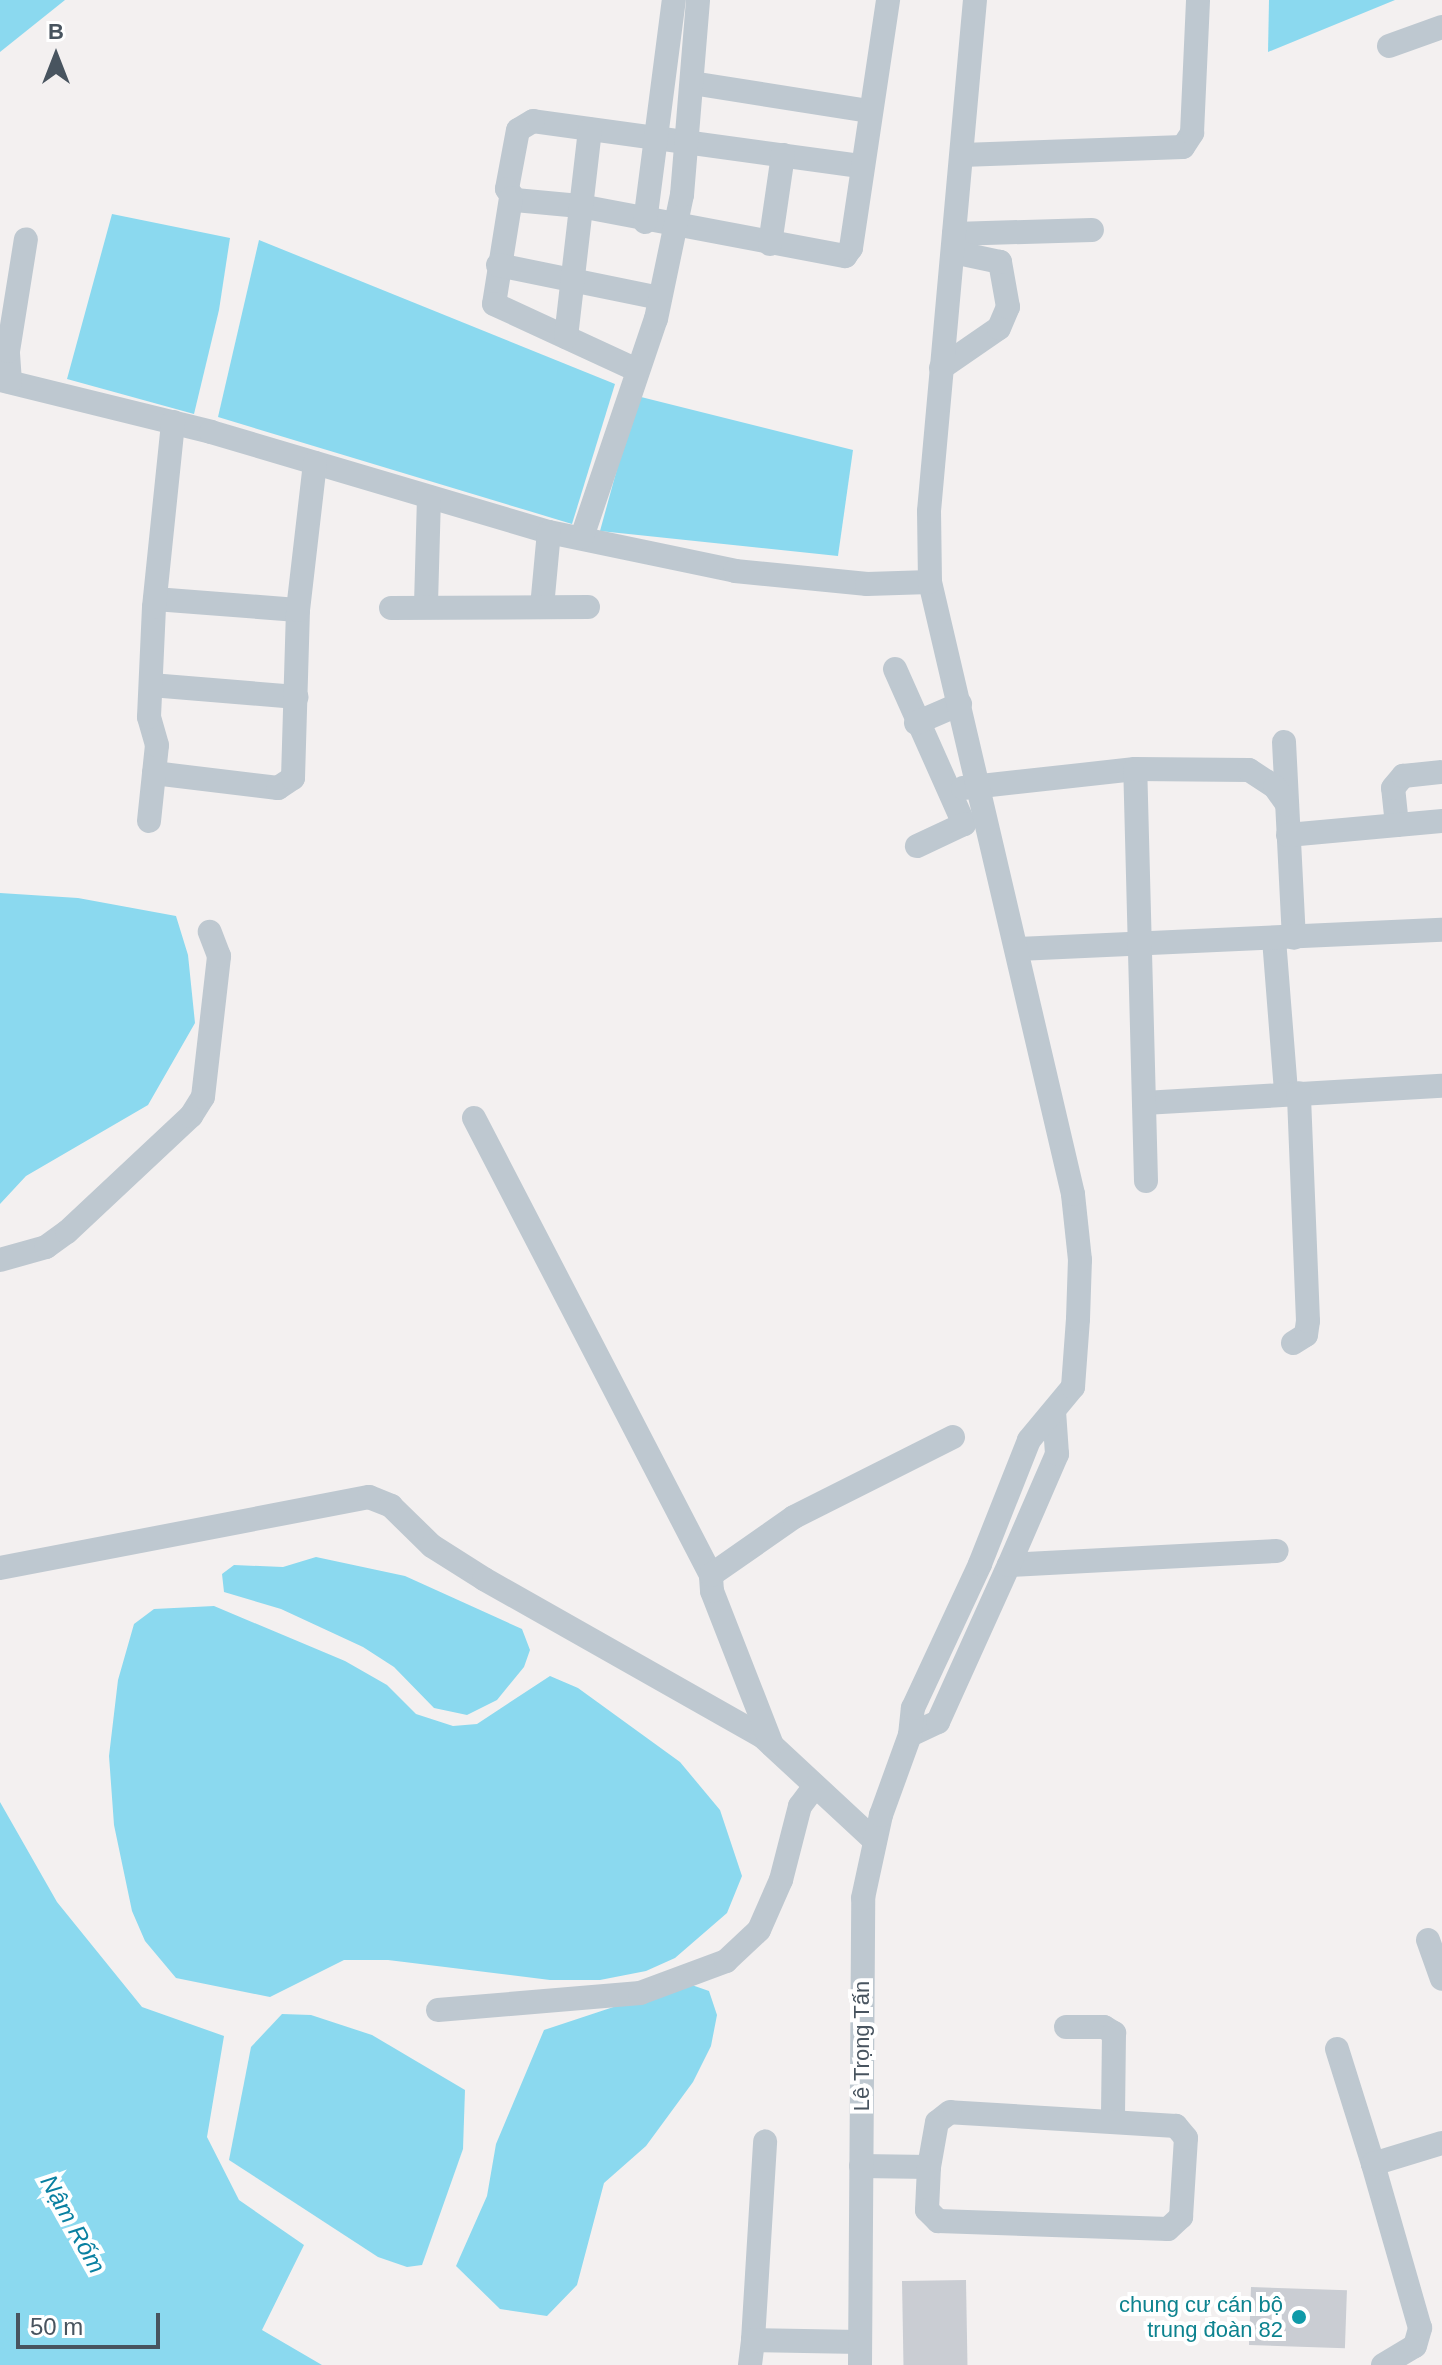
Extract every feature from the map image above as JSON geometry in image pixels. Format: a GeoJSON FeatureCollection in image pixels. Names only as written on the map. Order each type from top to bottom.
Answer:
{"type":"FeatureCollection","features":[{"type":"Feature","properties":{"kind":"street"},"geometry":{"type":"LineString","coordinates":[[645,222],[659,137],[674,0]]}},
{"type":"Feature","properties":{"kind":"street"},"geometry":{"type":"LineString","coordinates":[[582,537],[660,298],[675,226],[687,141],[698,0]]}},
{"type":"Feature","properties":{"kind":"street"},"geometry":{"type":"LineString","coordinates":[[511,198],[580,206],[645,222],[837,257],[848,254],[888,0]]}},
{"type":"Feature","properties":{"kind":"street","name":"Lê Trọng Tấn"},"geometry":{"type":"LineString","coordinates":[[860,2354],[863,1898],[875,1841],[910,1735],[913,1708],[980,1564],[1029,1440],[1054,1415],[1073,1387],[1080,1260],[1073,1194],[930,582],[929,511],[975,0]]}},
{"type":"Feature","properties":{"kind":"street"},"geometry":{"type":"LineString","coordinates":[[962,155],[1183,147],[1192,133],[1198,0]]}},
{"type":"Feature","properties":{"kind":"street"},"geometry":{"type":"LineString","coordinates":[[1389,46],[1442,27]]}},
{"type":"Feature","properties":{"kind":"street"},"geometry":{"type":"LineString","coordinates":[[692,83],[869,111]]}},
{"type":"Feature","properties":{"kind":"street"},"geometry":{"type":"LineString","coordinates":[[637,370],[497,308],[492,295],[511,198],[507,189],[521,126],[533,121],[860,166]]}},
{"type":"Feature","properties":{"kind":"street"},"geometry":{"type":"LineString","coordinates":[[566,337],[590,129]]}},
{"type":"Feature","properties":{"kind":"street"},"geometry":{"type":"LineString","coordinates":[[770,244],[783,155]]}},
{"type":"Feature","properties":{"kind":"street"},"geometry":{"type":"LineString","coordinates":[[953,243],[1092,230]]}},
{"type":"Feature","properties":{"kind":"street"},"geometry":{"type":"LineString","coordinates":[[26,239],[5,381],[173,422],[549,532],[735,571],[867,584],[930,582]]}},
{"type":"Feature","properties":{"kind":"street"},"geometry":{"type":"LineString","coordinates":[[941,368],[999,328],[1008,307],[1000,262],[953,243]]}},
{"type":"Feature","properties":{"kind":"street"},"geometry":{"type":"LineString","coordinates":[[498,265],[660,298]]}},
{"type":"Feature","properties":{"kind":"street"},"geometry":{"type":"LineString","coordinates":[[149,821],[154,773],[151,685],[155,599],[173,422]]}},
{"type":"Feature","properties":{"kind":"street"},"geometry":{"type":"LineString","coordinates":[[154,773],[286,786],[294,774],[298,610],[315,463]]}},
{"type":"Feature","properties":{"kind":"street"},"geometry":{"type":"LineString","coordinates":[[426,604],[429,497]]}},
{"type":"Feature","properties":{"kind":"street"},"geometry":{"type":"LineString","coordinates":[[542,607],[549,532]]}},
{"type":"Feature","properties":{"kind":"street"},"geometry":{"type":"LineString","coordinates":[[155,599],[298,610]]}},
{"type":"Feature","properties":{"kind":"street"},"geometry":{"type":"LineString","coordinates":[[391,608],[426,604],[588,607]]}},
{"type":"Feature","properties":{"kind":"street"},"geometry":{"type":"LineString","coordinates":[[895,669],[916,723],[953,790],[962,829],[917,846]]}},
{"type":"Feature","properties":{"kind":"street"},"geometry":{"type":"LineString","coordinates":[[151,685],[297,697]]}},
{"type":"Feature","properties":{"kind":"street"},"geometry":{"type":"LineString","coordinates":[[916,723],[960,704]]}},
{"type":"Feature","properties":{"kind":"street"},"geometry":{"type":"LineString","coordinates":[[1284,742],[1288,835],[1284,939],[1308,1321],[1306,1335],[1293,1343]]}},
{"type":"Feature","properties":{"kind":"street"},"geometry":{"type":"LineString","coordinates":[[953,790],[978,783],[1135,769],[1249,770],[1275,787],[1287,804]]}},
{"type":"Feature","properties":{"kind":"street"},"geometry":{"type":"LineString","coordinates":[[1135,769],[1146,1181]]}},
{"type":"Feature","properties":{"kind":"street"},"geometry":{"type":"LineString","coordinates":[[1397,825],[1393,788],[1403,776],[1440,772]]}},
{"type":"Feature","properties":{"kind":"street"},"geometry":{"type":"LineString","coordinates":[[1288,835],[1442,821]]}},
{"type":"Feature","properties":{"kind":"street"},"geometry":{"type":"LineString","coordinates":[[1018,949],[1442,930]]}},
{"type":"Feature","properties":{"kind":"street"},"geometry":{"type":"LineString","coordinates":[[0,1260],[46,1247],[67,1232],[191,1116],[203,1097],[219,956],[210,932]]}},
{"type":"Feature","properties":{"kind":"street"},"geometry":{"type":"LineString","coordinates":[[1144,1103],[1442,1086]]}},
{"type":"Feature","properties":{"kind":"street"},"geometry":{"type":"LineString","coordinates":[[474,1118],[711,1575],[772,1745]]}},
{"type":"Feature","properties":{"kind":"street"},"geometry":{"type":"LineString","coordinates":[[910,1735],[938,1722],[1009,1565],[1057,1454],[1054,1415]]}},
{"type":"Feature","properties":{"kind":"street"},"geometry":{"type":"LineString","coordinates":[[711,1575],[794,1517],[953,1437]]}},
{"type":"Feature","properties":{"kind":"street"},"geometry":{"type":"LineString","coordinates":[[0,1568],[369,1497],[391,1506],[432,1546],[484,1579],[772,1745],[875,1841]]}},
{"type":"Feature","properties":{"kind":"street"},"geometry":{"type":"LineString","coordinates":[[1009,1565],[1277,1551]]}},
{"type":"Feature","properties":{"kind":"street"},"geometry":{"type":"LineString","coordinates":[[438,2010],[640,1993],[726,1961],[759,1930],[781,1880],[800,1806],[815,1786]]}},
{"type":"Feature","properties":{"kind":"street"},"geometry":{"type":"LineString","coordinates":[[1428,1940],[1442,1979]]}},
{"type":"Feature","properties":{"kind":"street"},"geometry":{"type":"LineString","coordinates":[[1066,2027],[1104,2027],[1114,2033],[1113,2121]]}},
{"type":"Feature","properties":{"kind":"street"},"geometry":{"type":"LineString","coordinates":[[1337,2049],[1420,2328],[1415,2346],[1383,2365]]}},
{"type":"Feature","properties":{"kind":"street"},"geometry":{"type":"LineString","coordinates":[[950,2112],[1113,2121],[1176,2126],[1184,2134],[1181,2217],[1173,2228],[938,2221],[927,2210],[929,2167],[937,2122],[950,2112]]}},
{"type":"Feature","properties":{"kind":"street"},"geometry":{"type":"LineString","coordinates":[[750,2365],[765,2141]]}},
{"type":"Feature","properties":{"kind":"street"},"geometry":{"type":"LineString","coordinates":[[1373,2164],[1442,2143]]}},
{"type":"Feature","properties":{"kind":"street"},"geometry":{"type":"LineString","coordinates":[[861,2166],[929,2167]]}},
{"type":"Feature","properties":{"kind":"street"},"geometry":{"type":"LineString","coordinates":[[753,2340],[860,2354]]}},
{"type":"Feature","properties":{"kind":"water"},"geometry":{"type":"Polygon","coordinates":[[[0,0],[65,0],[0,52],[0,0]]]}},
{"type":"Feature","properties":{"kind":"water"},"geometry":{"type":"Polygon","coordinates":[[[1269,0],[1395,0],[1268,52],[1269,0]]]}},
{"type":"Feature","properties":{"kind":"water"},"geometry":{"type":"Polygon","coordinates":[[[112,214],[230,238],[219,310],[194,414],[67,379],[112,214]]]}},
{"type":"Feature","properties":{"kind":"water"},"geometry":{"type":"Polygon","coordinates":[[[259,240],[615,384],[572,524],[218,417],[259,240]]]}},
{"type":"Feature","properties":{"kind":"water"},"geometry":{"type":"Polygon","coordinates":[[[637,396],[853,450],[838,556],[600,531],[637,396]]]}},
{"type":"Feature","properties":{"kind":"water"},"geometry":{"type":"Polygon","coordinates":[[[0,893],[78,898],[176,916],[188,955],[195,1023],[148,1105],[26,1176],[0,1204],[0,893]]]}},
{"type":"Feature","properties":{"kind":"water"},"geometry":{"type":"Polygon","coordinates":[[[316,1557],[405,1576],[522,1629],[530,1650],[524,1667],[497,1700],[467,1715],[434,1708],[394,1667],[363,1647],[281,1609],[224,1592],[222,1574],[234,1565],[283,1567],[316,1557]]]}},
{"type":"Feature","properties":{"kind":"water"},"geometry":{"type":"Polygon","coordinates":[[[214,1606],[345,1661],[387,1685],[416,1714],[453,1726],[477,1724],[550,1676],[578,1688],[680,1762],[720,1810],[742,1876],[727,1913],[675,1958],[646,1971],[600,1980],[550,1980],[388,1960],[344,1960],[270,1997],[176,1978],[145,1941],[132,1911],[114,1825],[109,1756],[118,1680],[134,1624],[154,1609],[214,1606]]]}},
{"type":"Feature","properties":{"kind":"water","name":"Nậm Rốm"},"geometry":{"type":"Polygon","coordinates":[[[0,1802],[57,1902],[142,2007],[224,2036],[207,2137],[239,2200],[304,2245],[262,2330],[322,2365],[0,2365],[0,1802]]]}},
{"type":"Feature","properties":{"kind":"water"},"geometry":{"type":"Polygon","coordinates":[[[686,1983],[709,1991],[717,2015],[711,2046],[693,2082],[646,2146],[604,2183],[577,2285],[547,2316],[500,2309],[456,2266],[487,2196],[496,2144],[544,2030],[686,1983]]]}},
{"type":"Feature","properties":{"kind":"water"},"geometry":{"type":"Polygon","coordinates":[[[282,2014],[311,2015],[372,2035],[465,2090],[463,2149],[422,2265],[407,2267],[378,2257],[229,2160],[251,2047],[282,2014]]]}},
{"type":"Feature","properties":{"kind":"building"},"geometry":{"type":"Polygon","coordinates":[[[966,2280],[967,2365],[903,2365],[902,2281],[966,2280]]]}},
{"type":"Feature","properties":{"kind":"building","name":"chung cư cán bộ trung đoàn 82"},"geometry":{"type":"Polygon","coordinates":[[[1251,2287],[1347,2290],[1345,2348],[1249,2345],[1251,2287]]]}},
{"type":"Feature","properties":{"kind":"place","name":"chung cư cán bộ trung đoàn 82"},"geometry":{"type":"Point","coordinates":[1299,2317]}}]}
